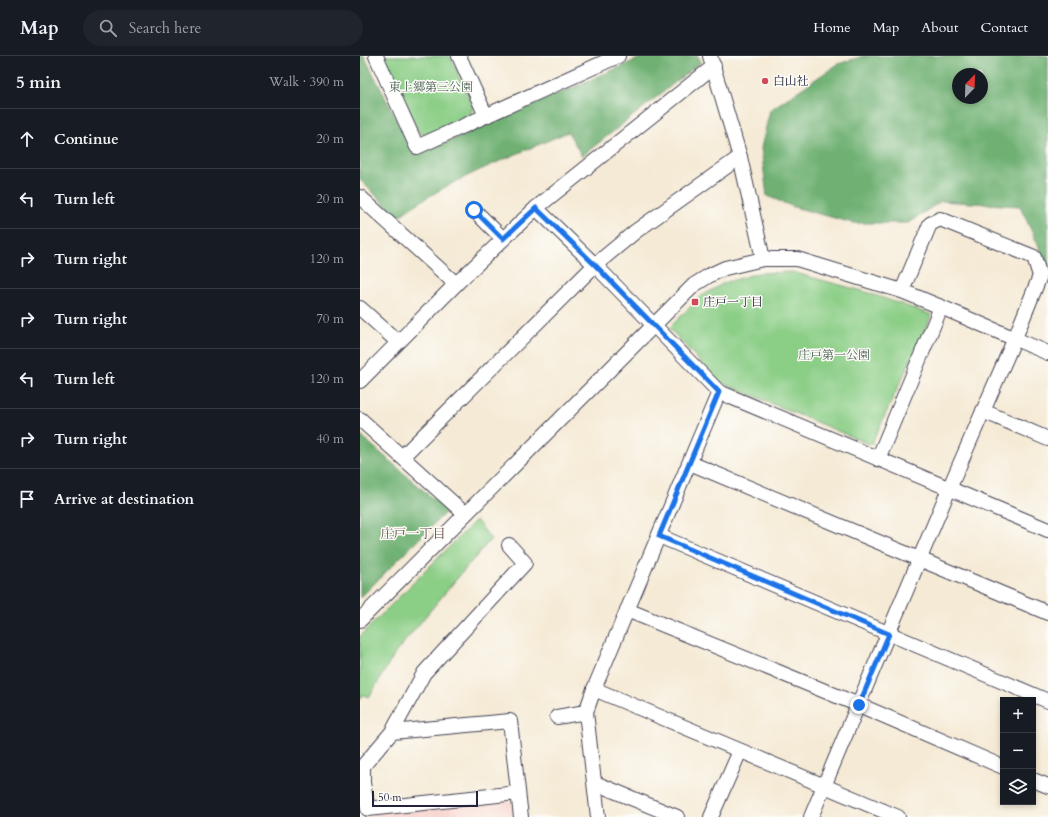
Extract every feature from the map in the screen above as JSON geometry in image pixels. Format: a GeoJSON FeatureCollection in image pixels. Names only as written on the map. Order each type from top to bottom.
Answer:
{"type":"FeatureCollection","features":[{"type":"Feature","properties":{"kind":"street"},"geometry":{"type":"LineString","coordinates":[[376,56],[417,146],[618,56]]}},
{"type":"Feature","properties":{"kind":"street"},"geometry":{"type":"LineString","coordinates":[[459,56],[486,116]]}},
{"type":"Feature","properties":{"kind":"street"},"geometry":{"type":"LineString","coordinates":[[360,381],[456,284],[536,208],[712,61],[740,157],[763,259]]}},
{"type":"Feature","properties":{"kind":"street"},"geometry":{"type":"LineString","coordinates":[[402,457],[595,265],[636,231],[740,157]]}},
{"type":"Feature","properties":{"kind":"street"},"geometry":{"type":"LineString","coordinates":[[360,197],[456,284]]}},
{"type":"Feature","properties":{"kind":"street"},"geometry":{"type":"LineString","coordinates":[[536,208],[595,265],[719,392],[1048,530]]}},
{"type":"Feature","properties":{"kind":"street"},"geometry":{"type":"LineString","coordinates":[[474,210],[503,239]]}},
{"type":"Feature","properties":{"kind":"street"},"geometry":{"type":"LineString","coordinates":[[812,817],[1040,276],[1034,257],[940,219],[930,224],[902,291]]}},
{"type":"Feature","properties":{"kind":"street"},"geometry":{"type":"LineString","coordinates":[[360,620],[694,285],[725,268],[763,259],[797,259],[902,291],[1048,353]]}},
{"type":"Feature","properties":{"kind":"street"},"geometry":{"type":"LineString","coordinates":[[878,459],[941,307]]}},
{"type":"Feature","properties":{"kind":"street"},"geometry":{"type":"LineString","coordinates":[[360,308],[398,342]]}},
{"type":"Feature","properties":{"kind":"street"},"geometry":{"type":"LineString","coordinates":[[598,817],[586,712],[594,689],[719,392]]}},
{"type":"Feature","properties":{"kind":"street"},"geometry":{"type":"LineString","coordinates":[[983,411],[1048,439]]}},
{"type":"Feature","properties":{"kind":"street"},"geometry":{"type":"LineString","coordinates":[[360,419],[465,514]]}},
{"type":"Feature","properties":{"kind":"street"},"geometry":{"type":"LineString","coordinates":[[690,463],[1048,613]]}},
{"type":"Feature","properties":{"kind":"street"},"geometry":{"type":"LineString","coordinates":[[659,536],[1048,701]]}},
{"type":"Feature","properties":{"kind":"street"},"geometry":{"type":"LineString","coordinates":[[509,545],[525,563],[424,672],[392,732],[363,766],[364,809],[518,793]]}},
{"type":"Feature","properties":{"kind":"street"},"geometry":{"type":"LineString","coordinates":[[627,610],[859,705],[1000,766]]}},
{"type":"Feature","properties":{"kind":"street"},"geometry":{"type":"LineString","coordinates":[[594,689],[898,817]]}},
{"type":"Feature","properties":{"kind":"street"},"geometry":{"type":"LineString","coordinates":[[557,717],[586,712]]}},
{"type":"Feature","properties":{"kind":"street"},"geometry":{"type":"LineString","coordinates":[[392,732],[510,721],[521,817]]}},
{"type":"Feature","properties":{"kind":"street"},"geometry":{"type":"LineString","coordinates":[[711,817],[740,751]]}},
{"type":"Feature","properties":{"kind":"street"},"geometry":{"type":"LineString","coordinates":[[1036,781],[1048,786]]}},
{"type":"Feature","properties":{"kind":"street"},"geometry":{"type":"LineString","coordinates":[[595,782],[677,817]]}},
{"type":"Feature","properties":{"kind":"shaded area"},"geometry":{"type":"Polygon","coordinates":[[[506,799],[513,804],[514,817],[360,817],[360,814],[506,799]]]}},
{"type":"Feature","properties":{"kind":"green space"},"geometry":{"type":"Polygon","coordinates":[[[360,56],[364,56],[415,156],[645,56],[698,56],[701,62],[582,156],[568,132],[459,180],[418,203],[398,217],[360,180],[360,56]]]}},
{"type":"Feature","properties":{"kind":"green space","name":"東上郷第三公園"},"geometry":{"type":"Polygon","coordinates":[[[383,56],[450,56],[473,107],[470,116],[426,135],[419,133],[383,56]]]}},
{"type":"Feature","properties":{"kind":"green space"},"geometry":{"type":"Polygon","coordinates":[[[863,56],[1048,56],[1048,267],[1020,206],[941,201],[908,223],[853,223],[794,207],[767,196],[761,148],[770,110],[838,64],[863,56]]]}},
{"type":"Feature","properties":{"kind":"green space","name":"庄戸第一公園"},"geometry":{"type":"Polygon","coordinates":[[[792,272],[866,292],[932,315],[871,445],[718,381],[669,328],[700,297],[724,283],[758,273],[792,272]]]}},
{"type":"Feature","properties":{"kind":"green space"},"geometry":{"type":"Polygon","coordinates":[[[360,435],[447,511],[360,598],[360,435]]]}},
{"type":"Feature","properties":{"kind":"green space"},"geometry":{"type":"Polygon","coordinates":[[[476,520],[491,539],[396,652],[369,697],[363,695],[360,700],[360,636],[476,520]]]}},
{"type":"Feature","properties":{"kind":"place","name":"白山社"},"geometry":{"type":"Point","coordinates":[765,81]}},
{"type":"Feature","properties":{"kind":"place","name":"庄戸一丁目"},"geometry":{"type":"Point","coordinates":[695,302]}},
{"type":"Feature","properties":{"kind":"district","name":"庄戸一丁目"},"geometry":{"type":"Point","coordinates":[413,534]}},
{"type":"Feature","properties":{"kind":"route"},"geometry":{"type":"LineString","coordinates":[[474,210],[503,239],[536,208],[595,265],[719,392],[659,536],[889,634],[859,705]]}}]}
